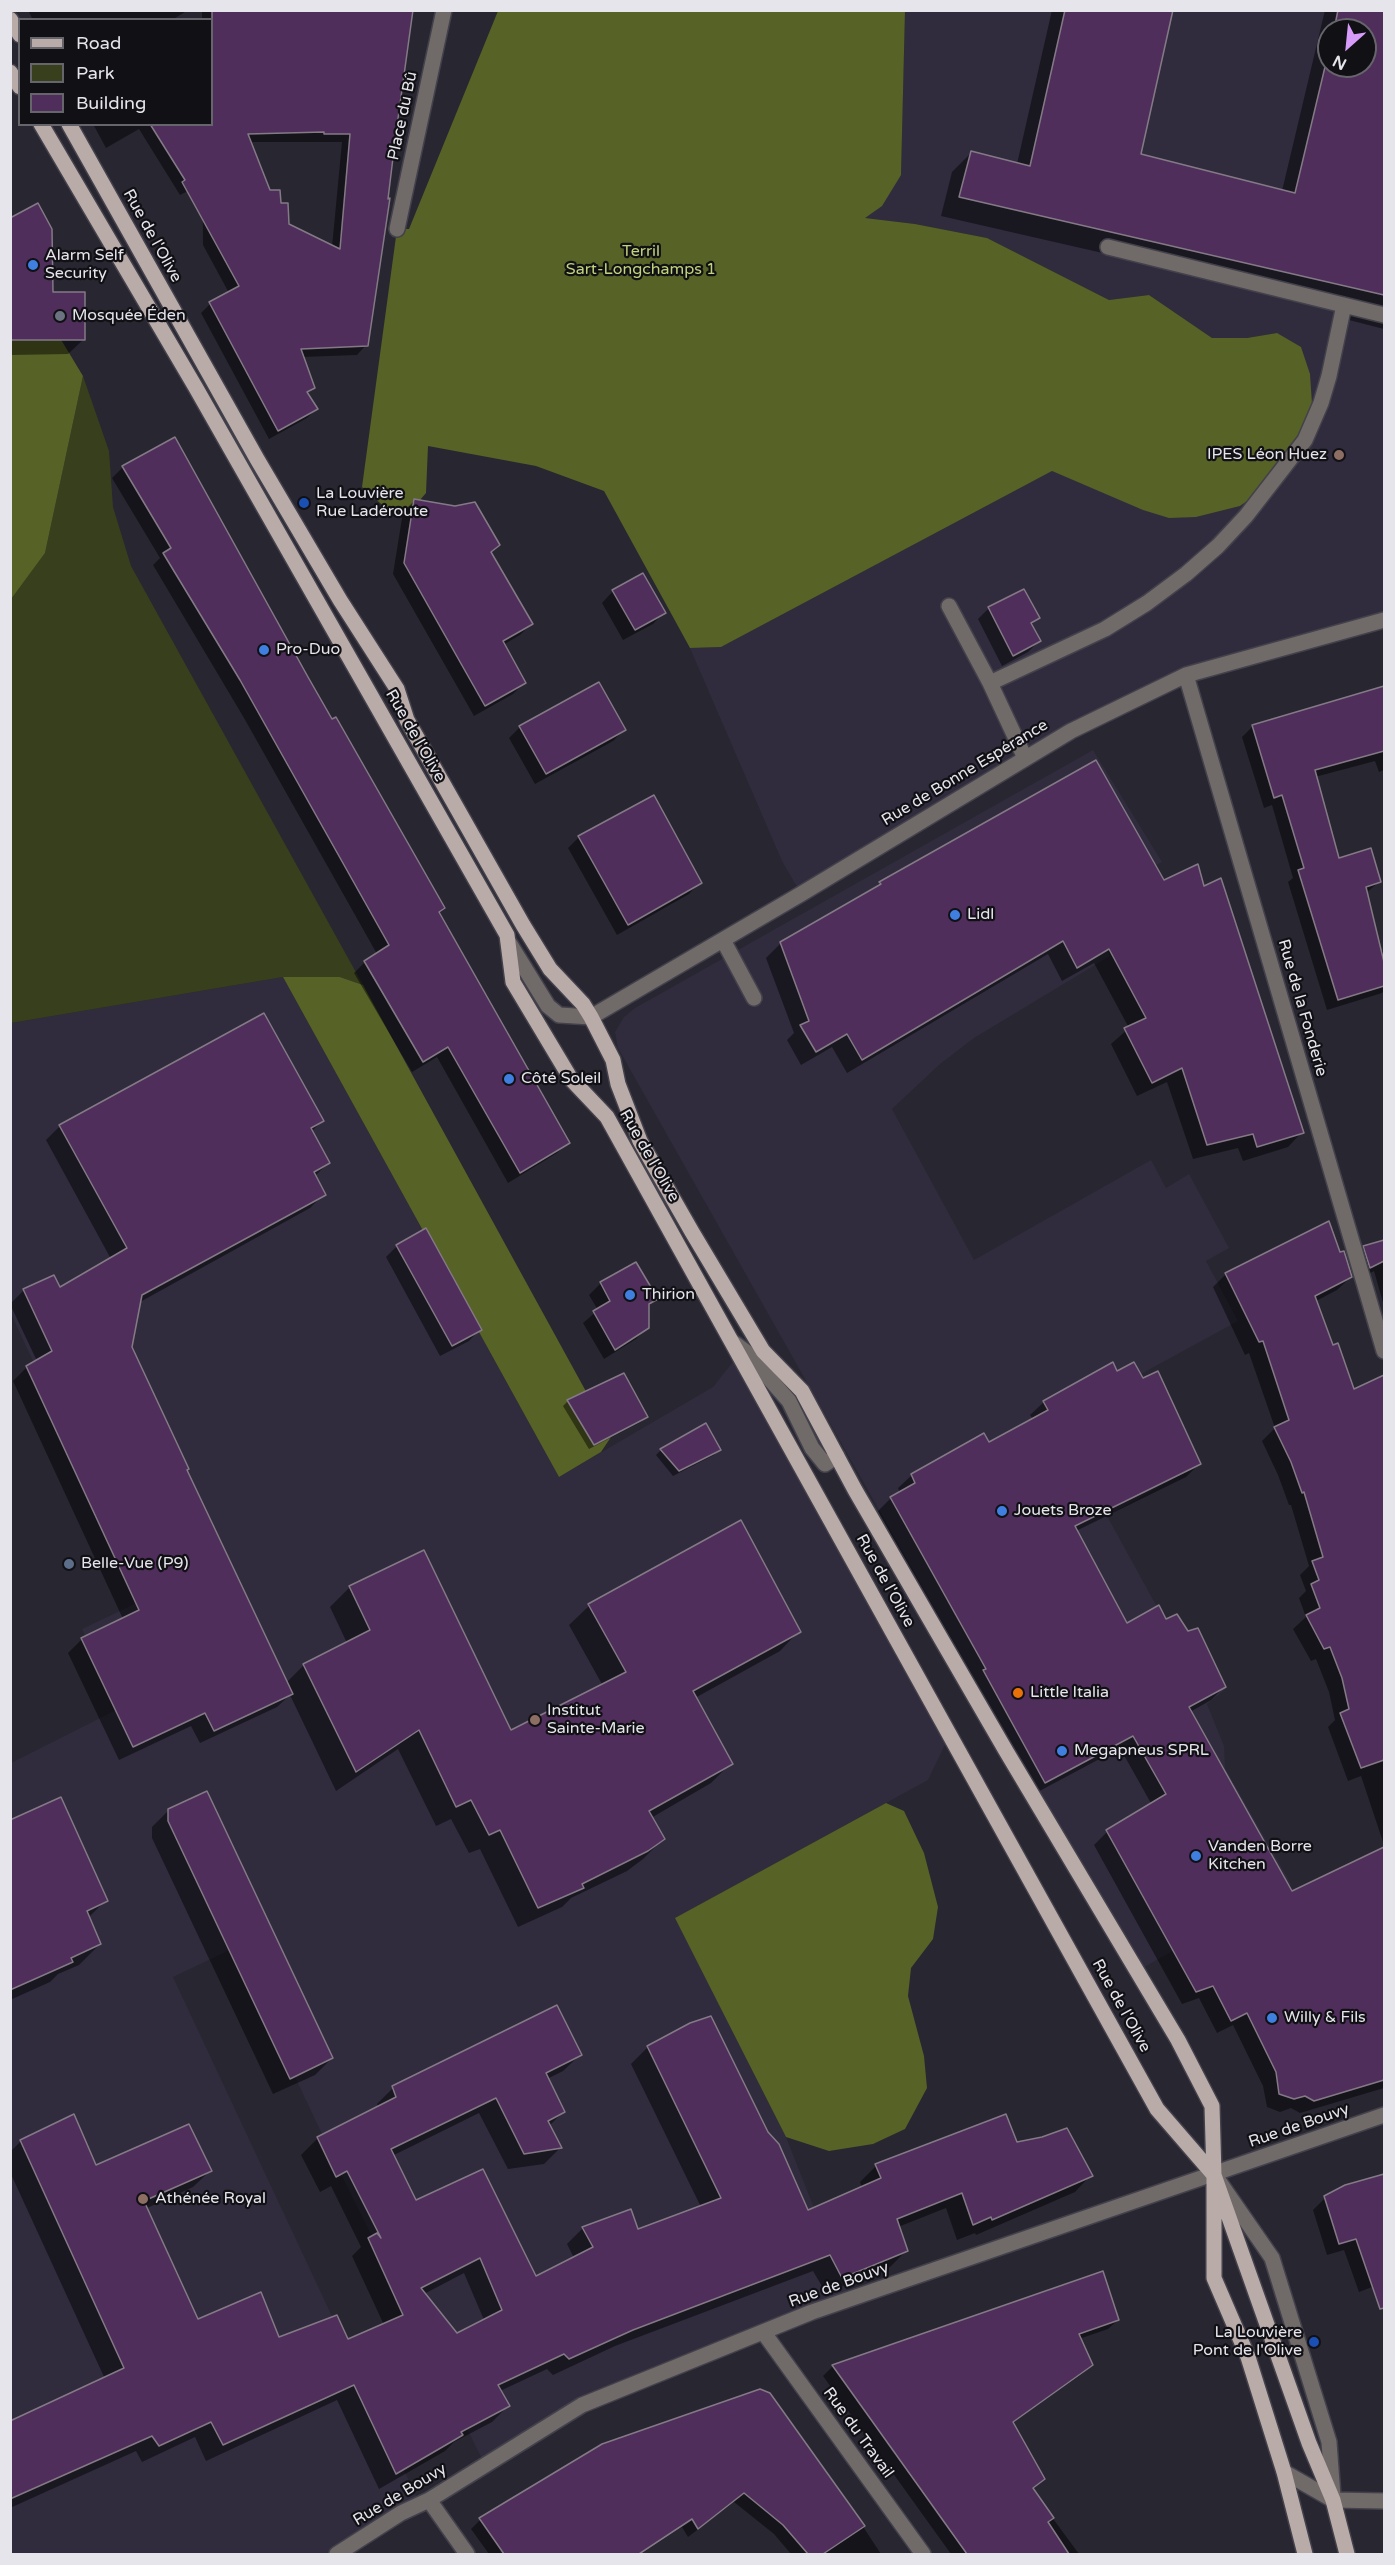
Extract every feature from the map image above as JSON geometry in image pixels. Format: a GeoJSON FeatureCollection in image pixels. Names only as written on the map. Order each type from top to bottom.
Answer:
{"type":"FeatureCollection","features":[{"type":"Feature","properties":{"kind":"main road"},"geometry":{"type":"LineString","coordinates":[[10,19],[18,32]]}},
{"type":"Feature","properties":{"kind":"main road","name":"Rue de l'Olive"},"geometry":{"type":"LineString","coordinates":[[42,126],[315,597],[501,925],[508,941],[513,982],[571,1080],[607,1117],[1157,2109],[1214,2175],[1309,2443],[1333,2500],[1347,2554]]}},
{"type":"Feature","properties":{"kind":"main road","name":"Rue de l'Olive"},"geometry":{"type":"LineString","coordinates":[[70,126],[339,600],[397,689],[407,720],[523,925],[550,969],[583,1004],[591,1017],[613,1060],[618,1084],[640,1141],[763,1352],[801,1390],[1012,1760],[1178,2040],[1212,2106],[1214,2278],[1248,2357],[1284,2472],[1305,2554]]}},
{"type":"Feature","properties":{"kind":"street","name":"Place du Bû"},"geometry":{"type":"LineString","coordinates":[[397,230],[444,10]]}},
{"type":"Feature","properties":{"kind":"street"},"geometry":{"type":"LineString","coordinates":[[1108,246],[1384,315]]}},
{"type":"Feature","properties":{"kind":"street"},"geometry":{"type":"LineString","coordinates":[[990,682],[1105,629],[1147,603],[1194,567],[1246,516],[1305,440],[1321,403],[1329,376],[1344,305]]}},
{"type":"Feature","properties":{"kind":"street"},"geometry":{"type":"LineString","coordinates":[[949,606],[990,682],[1025,758]]}},
{"type":"Feature","properties":{"kind":"street","name":"Rue de Bonne Espérance"},"geometry":{"type":"LineString","coordinates":[[591,1017],[1071,730],[1186,675],[1384,620]]}},
{"type":"Feature","properties":{"kind":"street","name":"Rue de la Fonderie"},"geometry":{"type":"LineString","coordinates":[[1186,675],[1384,1351]]}},
{"type":"Feature","properties":{"kind":"street"},"geometry":{"type":"LineString","coordinates":[[723,940],[754,998]]}},
{"type":"Feature","properties":{"kind":"street"},"geometry":{"type":"LineString","coordinates":[[508,941],[548,1006],[560,1015],[591,1017]]}},
{"type":"Feature","properties":{"kind":"street"},"geometry":{"type":"LineString","coordinates":[[734,1343],[745,1351],[789,1401],[812,1448],[825,1464],[837,1456]]}},
{"type":"Feature","properties":{"kind":"street","name":"Rue de Bouvy"},"geometry":{"type":"LineString","coordinates":[[337,2554],[582,2405],[812,2312],[1384,2115]]}},
{"type":"Feature","properties":{"kind":"street"},"geometry":{"type":"LineString","coordinates":[[1214,2175],[1272,2258],[1329,2442],[1333,2500]]}},
{"type":"Feature","properties":{"kind":"street","name":"Rue du Travail"},"geometry":{"type":"LineString","coordinates":[[764,2332],[923,2554]]}},
{"type":"Feature","properties":{"kind":"street"},"geometry":{"type":"LineString","coordinates":[[1284,2472],[1333,2500],[1384,2501]]}},
{"type":"Feature","properties":{"kind":"street"},"geometry":{"type":"LineString","coordinates":[[429,2500],[467,2554]]}},
{"type":"Feature","properties":{"kind":"shaded area","name":"IPES Léon Huez"},"geometry":{"type":"Polygon","coordinates":[[[905,11],[1384,11],[1384,620],[1186,675],[1071,731],[801,894],[782,861],[690,648],[721,647],[1052,471],[1095,489],[1196,517],[1240,506],[1275,481],[1277,333],[1247,338],[1212,338],[1149,295],[1109,300],[987,238],[915,224],[864,218],[901,175],[905,11]]]}},
{"type":"Feature","properties":{"kind":"shaded area"},"geometry":{"type":"Polygon","coordinates":[[[1093,750],[1162,862],[1083,905],[1110,956],[974,1038],[940,1064],[892,1109],[974,1260],[1151,1160],[1166,1188],[1189,1174],[1229,1248],[1206,1261],[1238,1321],[1141,1374],[1193,1468],[1107,1516],[1156,1605],[1159,1604],[1167,1618],[1178,1614],[1188,1631],[1197,1627],[1207,1647],[1204,1648],[1218,1677],[1221,1676],[1227,1688],[1207,1704],[1224,1746],[1225,1768],[1291,1884],[1139,1970],[618,1048],[615,1032],[624,1017],[635,1008],[1093,750]]]}},
{"type":"Feature","properties":{"kind":"shaded area","name":"Institut Sainte-Marie"},"geometry":{"type":"Polygon","coordinates":[[[283,977],[559,1477],[713,1387],[740,1353],[952,1730],[928,1780],[676,1918],[786,2137],[850,2299],[582,2405],[485,2465],[340,2172],[234,1948],[173,1977],[420,2504],[337,2554],[11,2554],[11,1763],[118,1709],[82,1629],[145,1599],[11,1314],[11,1023],[283,977]]]}},
{"type":"Feature","properties":{"kind":"green space","name":"Terril Sart-Longchamps 1"},"geometry":{"type":"Polygon","coordinates":[[[498,11],[905,11],[901,175],[882,206],[865,218],[915,224],[987,238],[1109,300],[1149,295],[1212,338],[1247,338],[1277,333],[1301,347],[1310,374],[1312,404],[1305,440],[1275,481],[1240,506],[1196,517],[1169,518],[1143,510],[1052,471],[721,647],[690,648],[604,491],[536,466],[428,446],[426,493],[408,514],[389,511],[362,487],[397,229],[409,229],[498,11]]]}},
{"type":"Feature","properties":{"kind":"green space"},"geometry":{"type":"Polygon","coordinates":[[[11,333],[57,333],[83,376],[45,553],[11,599],[11,333]]]}},
{"type":"Feature","properties":{"kind":"green space"},"geometry":{"type":"Polygon","coordinates":[[[83,376],[109,451],[113,507],[131,566],[363,985],[340,977],[283,977],[11,1023],[10,599],[45,553],[83,376]]]}},
{"type":"Feature","properties":{"kind":"green space"},"geometry":{"type":"Polygon","coordinates":[[[283,977],[340,977],[363,985],[611,1437],[601,1452],[559,1477],[283,977]]]}},
{"type":"Feature","properties":{"kind":"green space"},"geometry":{"type":"Polygon","coordinates":[[[886,1803],[904,1811],[924,1853],[938,1907],[933,1939],[911,1968],[908,1996],[924,2056],[927,2088],[905,2129],[873,2144],[829,2151],[786,2137],[675,1918],[886,1803]]]}},
{"type":"Feature","properties":{"kind":"building"},"geometry":{"type":"Polygon","coordinates":[[[212,10],[413,10],[388,199],[390,198],[368,346],[301,349],[315,388],[307,392],[318,409],[278,431],[209,302],[239,286],[182,182],[185,180],[151,126],[213,126],[212,10]],[[324,132],[248,134],[270,190],[280,190],[281,203],[288,203],[289,224],[340,249],[350,134],[324,134],[324,132]]]}},
{"type":"Feature","properties":{"kind":"building"},"geometry":{"type":"Polygon","coordinates":[[[1065,10],[1173,10],[1141,154],[1295,193],[1322,78],[1377,78],[1377,18],[1336,18],[1338,10],[1384,10],[1384,295],[959,197],[971,151],[1030,166],[1065,10]]]}},
{"type":"Feature","properties":{"kind":"building"},"geometry":{"type":"Polygon","coordinates":[[[38,203],[52,229],[53,292],[85,292],[85,340],[10,340],[10,218],[38,203]]]}},
{"type":"Feature","properties":{"kind":"building"},"geometry":{"type":"Polygon","coordinates":[[[175,437],[332,719],[336,717],[445,908],[439,912],[570,1143],[520,1173],[448,1047],[423,1062],[364,961],[389,945],[240,680],[163,553],[171,548],[122,466],[175,437]]]}},
{"type":"Feature","properties":{"kind":"building"},"geometry":{"type":"Polygon","coordinates":[[[414,499],[455,506],[475,502],[500,545],[491,552],[533,624],[503,641],[526,683],[485,706],[404,563],[414,499]]]}},
{"type":"Feature","properties":{"kind":"building"},"geometry":{"type":"Polygon","coordinates":[[[643,573],[666,613],[635,630],[612,590],[643,573]]]}},
{"type":"Feature","properties":{"kind":"building"},"geometry":{"type":"Polygon","coordinates":[[[1024,589],[1040,618],[1031,623],[1041,641],[1013,656],[988,607],[1024,589]]]}},
{"type":"Feature","properties":{"kind":"building"},"geometry":{"type":"Polygon","coordinates":[[[599,682],[626,730],[546,774],[519,726],[599,682]]]}},
{"type":"Feature","properties":{"kind":"building"},"geometry":{"type":"Polygon","coordinates":[[[1384,686],[1384,751],[1315,770],[1339,858],[1371,848],[1381,882],[1366,887],[1384,962],[1384,986],[1338,1000],[1298,870],[1304,868],[1282,795],[1274,798],[1252,725],[1384,686]]]}},
{"type":"Feature","properties":{"kind":"building"},"geometry":{"type":"Polygon","coordinates":[[[1096,760],[1164,880],[1198,864],[1204,886],[1221,878],[1304,1133],[1257,1147],[1253,1134],[1207,1145],[1182,1068],[1152,1083],[1124,1028],[1146,1018],[1109,949],[1077,968],[1063,941],[862,1060],[847,1034],[816,1052],[800,1025],[809,1021],[780,942],[881,884],[879,882],[1096,760]]]}},
{"type":"Feature","properties":{"kind":"building"},"geometry":{"type":"Polygon","coordinates":[[[654,795],[702,883],[628,925],[578,836],[654,795]]]}},
{"type":"Feature","properties":{"kind":"building"},"geometry":{"type":"Polygon","coordinates":[[[264,1013],[324,1121],[311,1128],[330,1163],[314,1172],[326,1195],[142,1295],[132,1347],[189,1469],[187,1470],[293,1694],[214,1731],[205,1713],[133,1747],[81,1638],[139,1610],[26,1366],[52,1351],[23,1289],[54,1275],[60,1287],[127,1248],[59,1125],[264,1013]]]}},
{"type":"Feature","properties":{"kind":"building"},"geometry":{"type":"Polygon","coordinates":[[[1329,1221],[1340,1252],[1344,1251],[1352,1277],[1315,1296],[1333,1345],[1338,1343],[1354,1389],[1384,1375],[1384,1760],[1361,1768],[1340,1713],[1349,1709],[1342,1678],[1330,1647],[1324,1649],[1306,1615],[1320,1608],[1311,1584],[1319,1580],[1312,1561],[1323,1557],[1304,1492],[1302,1493],[1291,1462],[1274,1427],[1289,1420],[1263,1341],[1259,1342],[1225,1273],[1329,1221]]]}},
{"type":"Feature","properties":{"kind":"building"},"geometry":{"type":"Polygon","coordinates":[[[426,1228],[482,1330],[452,1346],[396,1245],[426,1228]]]}},
{"type":"Feature","properties":{"kind":"building"},"geometry":{"type":"Polygon","coordinates":[[[1384,1240],[1384,1261],[1370,1268],[1363,1246],[1384,1240]]]}},
{"type":"Feature","properties":{"kind":"building"},"geometry":{"type":"Polygon","coordinates":[[[636,1262],[658,1299],[649,1304],[649,1328],[615,1350],[593,1311],[610,1301],[600,1282],[636,1262]]]}},
{"type":"Feature","properties":{"kind":"building"},"geometry":{"type":"Polygon","coordinates":[[[1113,1362],[1117,1371],[1134,1362],[1143,1378],[1158,1371],[1201,1464],[1075,1526],[1127,1623],[1159,1605],[1166,1619],[1177,1614],[1188,1631],[1198,1628],[1226,1687],[1189,1707],[1292,1891],[1384,1847],[1384,2080],[1314,2101],[1305,2096],[1294,2099],[1279,2094],[1276,2072],[1247,2013],[1231,2021],[1213,1986],[1196,1992],[1106,1830],[1166,1794],[1133,1736],[1045,1783],[983,1670],[986,1669],[890,1497],[915,1483],[911,1474],[984,1433],[989,1442],[1048,1410],[1043,1401],[1113,1362]]]}},
{"type":"Feature","properties":{"kind":"building"},"geometry":{"type":"Polygon","coordinates":[[[624,1373],[648,1417],[594,1445],[567,1400],[624,1373]]]}},
{"type":"Feature","properties":{"kind":"building"},"geometry":{"type":"Polygon","coordinates":[[[706,1423],[721,1450],[679,1471],[660,1449],[706,1423]]]}},
{"type":"Feature","properties":{"kind":"building"},"geometry":{"type":"Polygon","coordinates":[[[741,1520],[801,1632],[693,1691],[733,1764],[649,1811],[665,1839],[648,1851],[582,1884],[584,1888],[538,1908],[500,1830],[489,1835],[471,1800],[456,1807],[419,1730],[356,1772],[303,1664],[370,1630],[349,1586],[424,1550],[511,1730],[626,1672],[588,1604],[741,1520]]]}},
{"type":"Feature","properties":{"kind":"building"},"geometry":{"type":"Polygon","coordinates":[[[207,1791],[333,2058],[290,2079],[168,1821],[168,1809],[207,1791]]]}},
{"type":"Feature","properties":{"kind":"building"},"geometry":{"type":"Polygon","coordinates":[[[61,1797],[108,1901],[87,1911],[101,1944],[71,1958],[73,1962],[10,1990],[10,1820],[61,1797]]]}},
{"type":"Feature","properties":{"kind":"building"},"geometry":{"type":"Polygon","coordinates":[[[557,2005],[582,2055],[546,2073],[565,2112],[548,2121],[562,2148],[524,2154],[496,2098],[391,2149],[416,2200],[483,2169],[536,2276],[593,2247],[582,2227],[631,2209],[638,2229],[721,2198],[647,2046],[690,2023],[711,2016],[768,2132],[779,2144],[808,2210],[881,2178],[875,2164],[1006,2114],[1017,2142],[1042,2137],[1067,2128],[1093,2176],[992,2220],[991,2217],[973,2225],[962,2193],[897,2219],[908,2251],[862,2270],[842,2278],[830,2255],[633,2330],[569,2359],[564,2354],[498,2385],[510,2406],[461,2432],[463,2435],[396,2474],[354,2385],[223,2445],[211,2422],[159,2446],[152,2436],[10,2499],[10,2421],[124,2368],[20,2140],[74,2114],[96,2165],[189,2124],[212,2171],[144,2201],[198,2319],[261,2292],[279,2337],[337,2315],[348,2339],[403,2315],[368,2238],[377,2233],[381,2238],[347,2171],[336,2177],[317,2137],[396,2097],[392,2086],[557,2005]],[[480,2258],[421,2288],[457,2333],[502,2310],[480,2258]]]}},
{"type":"Feature","properties":{"kind":"building"},"geometry":{"type":"Polygon","coordinates":[[[1384,2174],[1384,2308],[1380,2309],[1356,2239],[1339,2244],[1324,2196],[1345,2185],[1384,2174]]]}},
{"type":"Feature","properties":{"kind":"building"},"geometry":{"type":"Polygon","coordinates":[[[1103,2271],[1119,2320],[1079,2334],[1093,2365],[1013,2422],[1045,2479],[1033,2488],[1054,2518],[1048,2522],[1069,2554],[967,2554],[832,2365],[1103,2271]]]}},
{"type":"Feature","properties":{"kind":"building"},"geometry":{"type":"Polygon","coordinates":[[[760,2389],[770,2393],[865,2526],[823,2554],[808,2554],[783,2525],[744,2493],[698,2529],[692,2519],[639,2554],[504,2554],[479,2518],[602,2444],[760,2389]]]}},
{"type":"Feature","properties":{"kind":"place","name":"Alarm Self Security"},"geometry":{"type":"Point","coordinates":[33,265]}},
{"type":"Feature","properties":{"kind":"place","name":"Mosquée Éden"},"geometry":{"type":"Point","coordinates":[60,316]}},
{"type":"Feature","properties":{"kind":"place","name":"IPES Léon Huez"},"geometry":{"type":"Point","coordinates":[1339,455]}},
{"type":"Feature","properties":{"kind":"place","name":"La Louvière Rue Ladéroute"},"geometry":{"type":"Point","coordinates":[304,503]}},
{"type":"Feature","properties":{"kind":"place","name":"Pro-Duo"},"geometry":{"type":"Point","coordinates":[264,650]}},
{"type":"Feature","properties":{"kind":"place","name":"Lidl"},"geometry":{"type":"Point","coordinates":[955,915]}},
{"type":"Feature","properties":{"kind":"place","name":"Côté Soleil"},"geometry":{"type":"Point","coordinates":[509,1079]}},
{"type":"Feature","properties":{"kind":"place","name":"Thirion"},"geometry":{"type":"Point","coordinates":[630,1295]}},
{"type":"Feature","properties":{"kind":"place","name":"Jouets Broze"},"geometry":{"type":"Point","coordinates":[1002,1511]}},
{"type":"Feature","properties":{"kind":"place","name":"Belle-Vue (P9)"},"geometry":{"type":"Point","coordinates":[69,1564]}},
{"type":"Feature","properties":{"kind":"place","name":"Little Italia"},"geometry":{"type":"Point","coordinates":[1018,1693]}},
{"type":"Feature","properties":{"kind":"place","name":"Institut Sainte-Marie"},"geometry":{"type":"Point","coordinates":[535,1720]}},
{"type":"Feature","properties":{"kind":"place","name":"Megapneus SPRL"},"geometry":{"type":"Point","coordinates":[1062,1751]}},
{"type":"Feature","properties":{"kind":"place","name":"Vanden Borre Kitchen"},"geometry":{"type":"Point","coordinates":[1196,1856]}},
{"type":"Feature","properties":{"kind":"place","name":"Willy & Fils"},"geometry":{"type":"Point","coordinates":[1272,2018]}},
{"type":"Feature","properties":{"kind":"place","name":"Athénée Royal"},"geometry":{"type":"Point","coordinates":[143,2199]}},
{"type":"Feature","properties":{"kind":"place","name":"La Louvière Pont de l'Olive"},"geometry":{"type":"Point","coordinates":[1314,2342]}}]}
